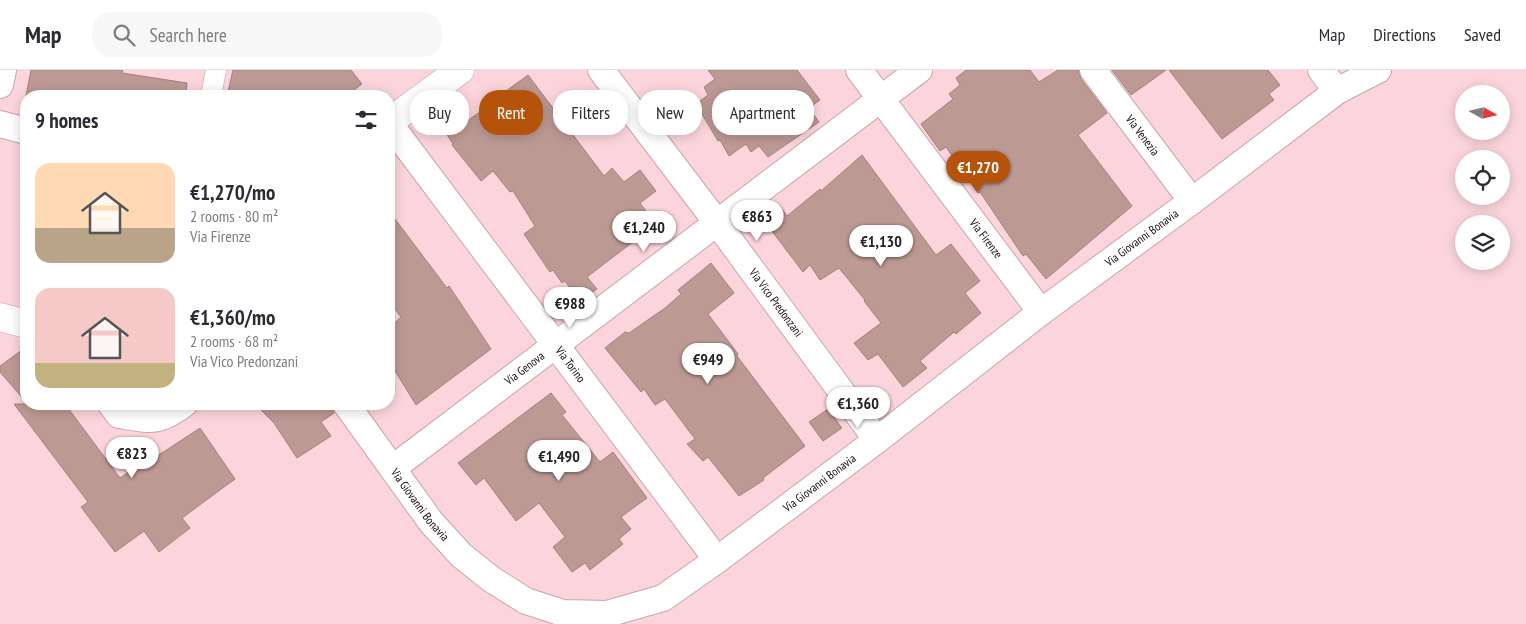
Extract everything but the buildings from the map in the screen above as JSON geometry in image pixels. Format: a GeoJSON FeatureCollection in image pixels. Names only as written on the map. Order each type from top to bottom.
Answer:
{"type":"FeatureCollection","features":[{"type":"Feature","properties":{"kind":"street"},"geometry":{"type":"LineString","coordinates":[[0,85],[3,70]]}},
{"type":"Feature","properties":{"kind":"street"},"geometry":{"type":"LineString","coordinates":[[212,90],[216,70]]}},
{"type":"Feature","properties":{"kind":"street"},"geometry":{"type":"LineString","coordinates":[[395,118],[460,70]]}},
{"type":"Feature","properties":{"kind":"street","name":"Via Vico Predonzani"},"geometry":{"type":"LineString","coordinates":[[601,70],[718,224],[877,440]]}},
{"type":"Feature","properties":{"kind":"street","name":"Via Firenze"},"geometry":{"type":"LineString","coordinates":[[859,70],[1041,312]]}},
{"type":"Feature","properties":{"kind":"street","name":"Via Genova"},"geometry":{"type":"LineString","coordinates":[[393,468],[718,224],[919,70]]}},
{"type":"Feature","properties":{"kind":"street","name":"Via Venezia"},"geometry":{"type":"LineString","coordinates":[[1093,70],[1192,200]]}},
{"type":"Feature","properties":{"kind":"street"},"geometry":{"type":"LineString","coordinates":[[1322,70],[1337,91]]}},
{"type":"Feature","properties":{"kind":"street","name":"Via Giovanni Bonavia"},"geometry":{"type":"LineString","coordinates":[[350,410],[431,522],[461,555],[490,579],[526,601],[563,613],[607,614],[663,598],[717,560],[877,440],[1041,312],[1337,91],[1378,70]]}},
{"type":"Feature","properties":{"kind":"street"},"geometry":{"type":"LineString","coordinates":[[0,124],[20,129]]}},
{"type":"Feature","properties":{"kind":"street","name":"Via Torino"},"geometry":{"type":"LineString","coordinates":[[395,130],[717,560]]}},
{"type":"Feature","properties":{"kind":"street"},"geometry":{"type":"LineString","coordinates":[[0,317],[20,322]]}},
{"type":"Feature","properties":{"kind":"street"},"geometry":{"type":"LineString","coordinates":[[115,410],[119,415],[153,420],[176,410]]}}]}
